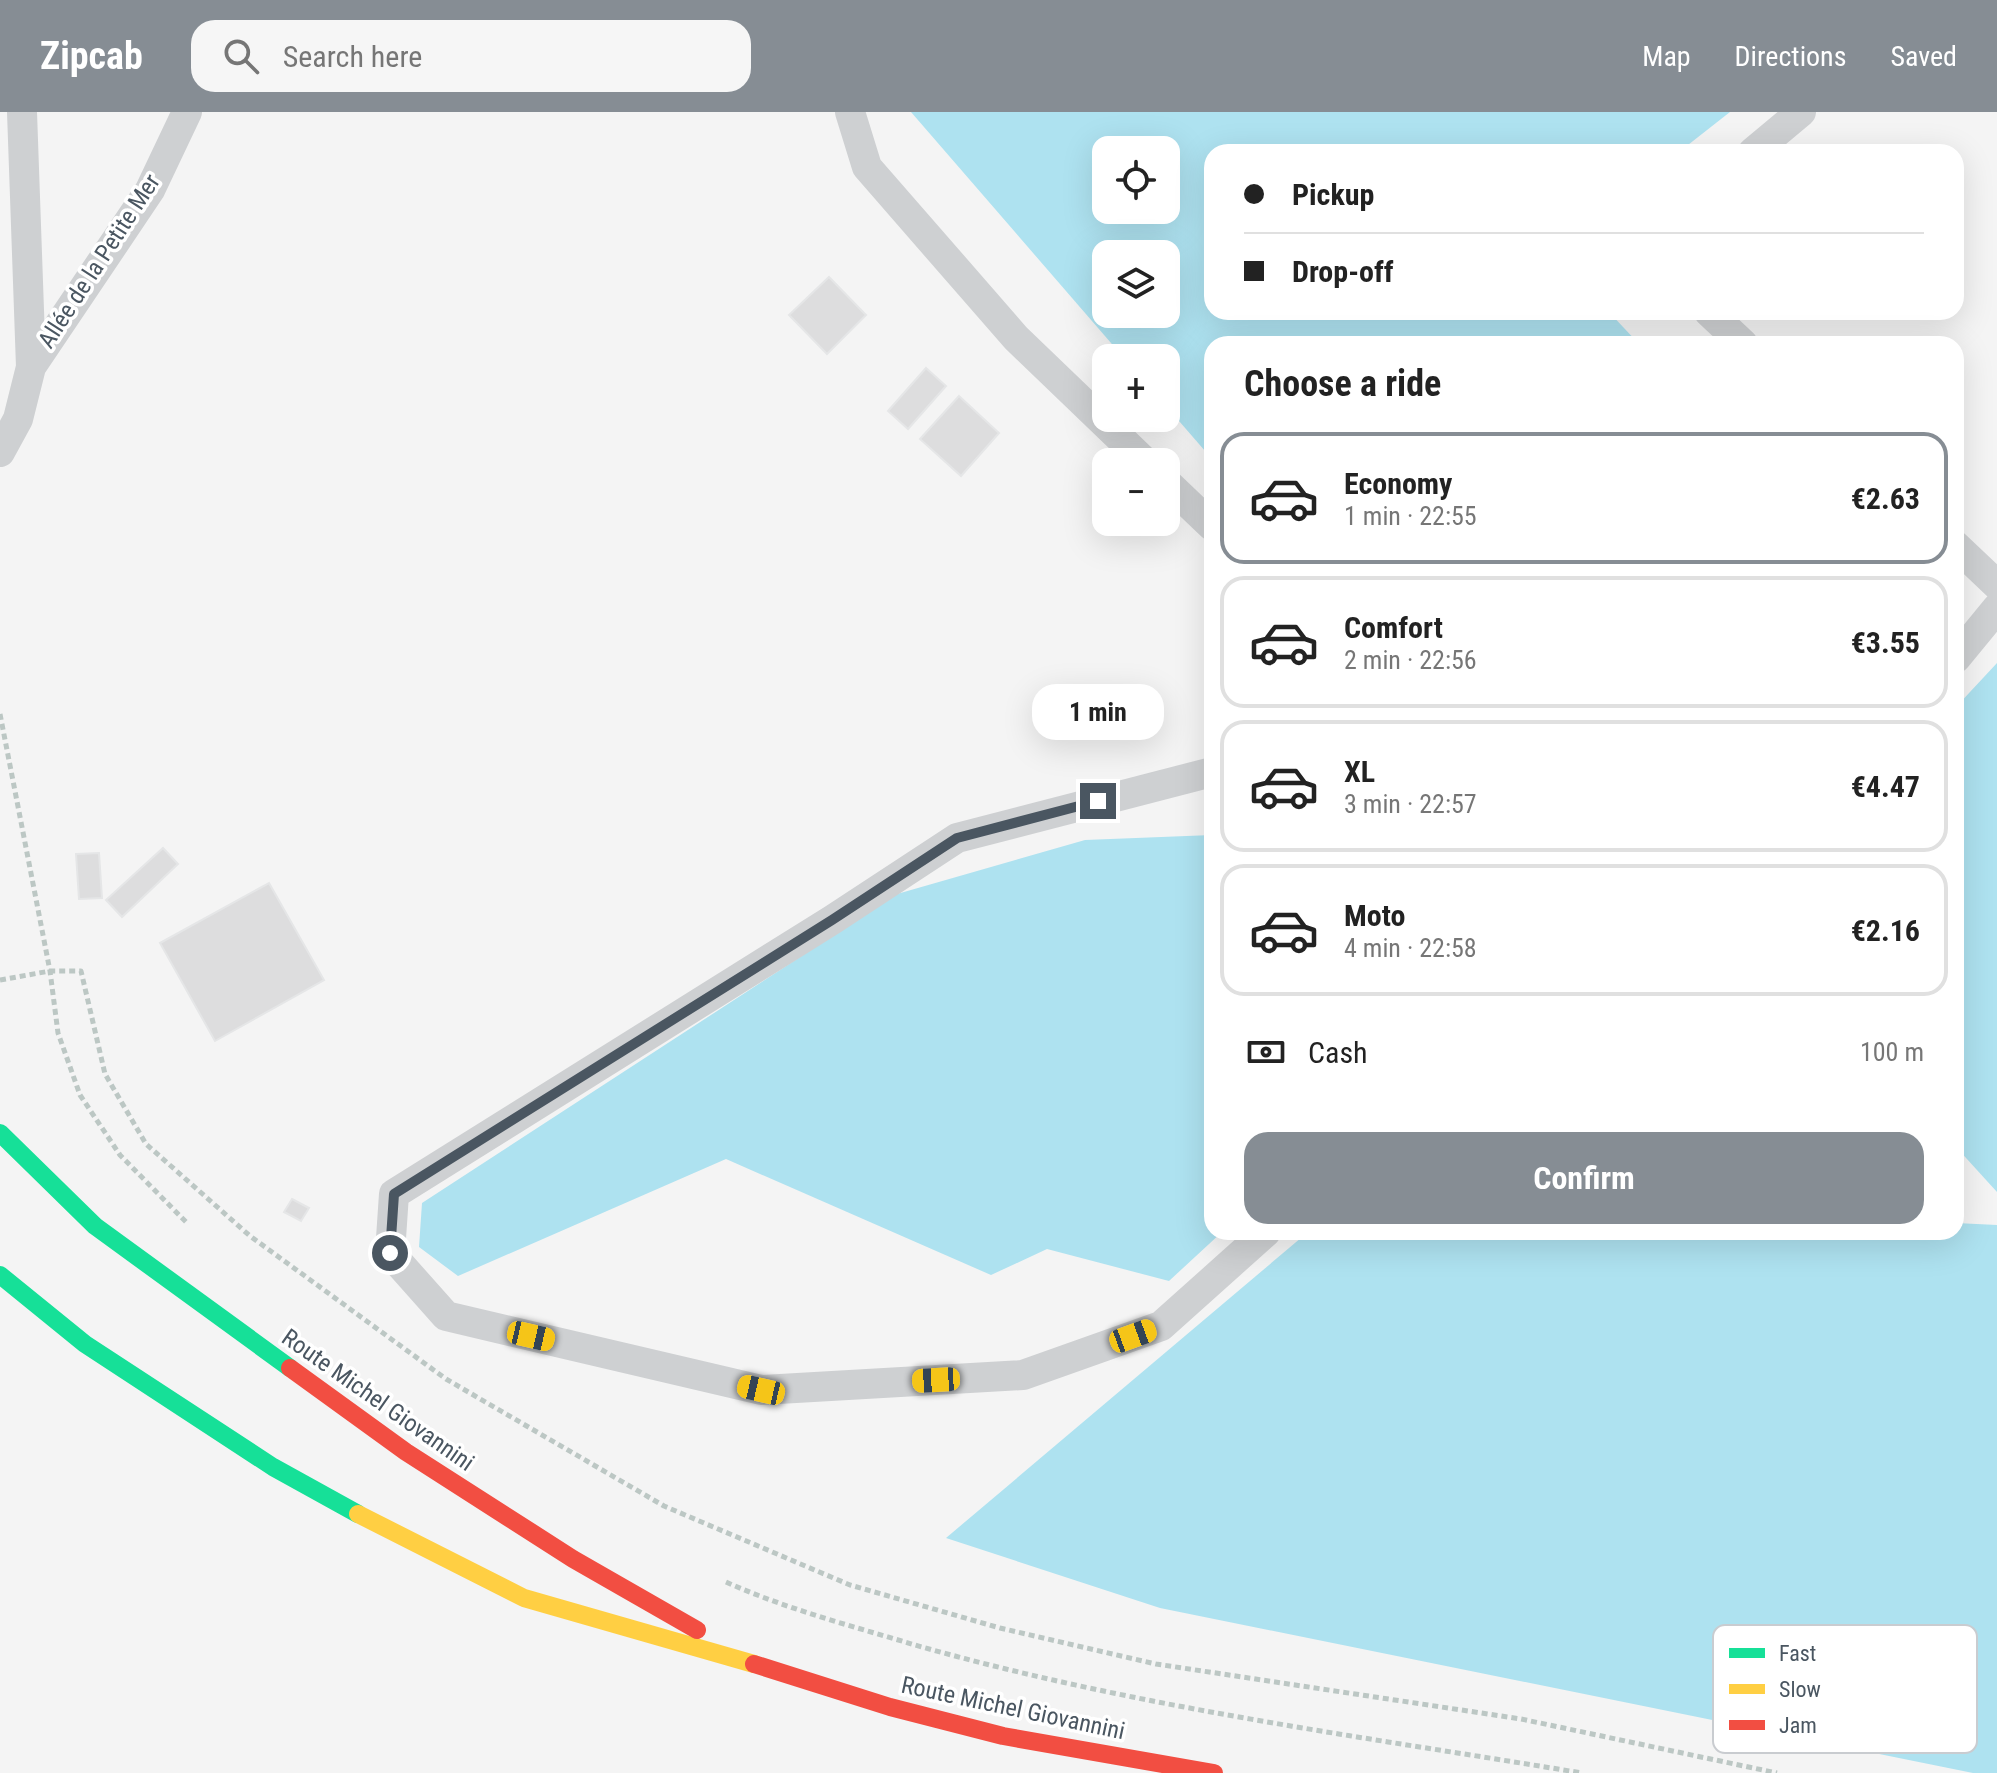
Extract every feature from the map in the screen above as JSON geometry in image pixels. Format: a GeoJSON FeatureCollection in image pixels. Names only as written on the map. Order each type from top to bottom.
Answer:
{"type":"FeatureCollection","features":[{"type":"Feature","properties":{"kind":"main road","name":"Route Michel Giovannini"},"geometry":{"type":"LineString","coordinates":[[0,1133],[95,1226],[406,1452],[573,1559],[758,1665]]}},
{"type":"Feature","properties":{"kind":"main road","name":"Route Michel Giovannini"},"geometry":{"type":"LineString","coordinates":[[0,1275],[85,1344],[273,1467],[367,1519],[524,1598],[758,1665],[890,1707],[1003,1736],[1214,1773]]}},
{"type":"Feature","properties":{"kind":"lane","name":"Allée de la Petite Mer"},"geometry":{"type":"LineString","coordinates":[[0,452],[18,419],[31,367],[22,112]]}},
{"type":"Feature","properties":{"kind":"lane","name":"Allée de la Petite Mer"},"geometry":{"type":"LineString","coordinates":[[31,367],[150,190],[187,112]]}},
{"type":"Feature","properties":{"kind":"lane"},"geometry":{"type":"LineString","coordinates":[[850,112],[867,167],[1016,338],[1130,448]]}},
{"type":"Feature","properties":{"kind":"lane"},"geometry":{"type":"LineString","coordinates":[[1763,144],[1801,112]]}},
{"type":"Feature","properties":{"kind":"lane"},"geometry":{"type":"LineString","coordinates":[[1718,320],[1734,336]]}},
{"type":"Feature","properties":{"kind":"lane"},"geometry":{"type":"LineString","coordinates":[[1180,495],[1204,518]]}},
{"type":"Feature","properties":{"kind":"lane"},"geometry":{"type":"LineString","coordinates":[[1964,554],[1997,585]]}},
{"type":"Feature","properties":{"kind":"lane"},"geometry":{"type":"LineString","coordinates":[[1964,648],[1997,608]]}},
{"type":"Feature","properties":{"kind":"lane"},"geometry":{"type":"LineString","coordinates":[[1204,774],[957,838],[818,929],[394,1194],[390,1253],[446,1316],[761,1390],[1023,1375],[1161,1326],[1257,1240]]}},
{"type":"Feature","properties":{"kind":"path"},"geometry":{"type":"LineString","coordinates":[[0,714],[50,971],[58,1033],[80,1095],[120,1155],[195,1230]]}},
{"type":"Feature","properties":{"kind":"path"},"geometry":{"type":"LineString","coordinates":[[0,980],[50,971],[81,971],[105,1074],[146,1144],[250,1236],[446,1379],[664,1506],[850,1585],[1000,1628],[1156,1664],[1521,1719],[1777,1773]]}},
{"type":"Feature","properties":{"kind":"path"},"geometry":{"type":"LineString","coordinates":[[714,1575],[823,1618],[975,1662],[1175,1705],[1582,1773]]}},
{"type":"Feature","properties":{"kind":"water"},"geometry":{"type":"Polygon","coordinates":[[[911,112],[1730,112],[1689,144],[1204,144],[1204,320],[1616,320],[1632,336],[1204,336],[1204,450],[1180,422],[1180,344],[1112,344],[1098,328],[1180,328],[1180,240],[1092,240],[1092,321],[911,112]]]}},
{"type":"Feature","properties":{"kind":"water"},"geometry":{"type":"Polygon","coordinates":[[[1997,663],[1997,1192],[1964,1156],[1964,698],[1997,663]]]}},
{"type":"Feature","properties":{"kind":"water"},"geometry":{"type":"Polygon","coordinates":[[[1204,835],[1204,1240],[1213,1240],[1169,1281],[1047,1249],[991,1275],[726,1159],[458,1276],[419,1247],[422,1203],[897,894],[1085,840],[1204,835]]]}},
{"type":"Feature","properties":{"kind":"water"},"geometry":{"type":"Polygon","coordinates":[[[1964,1223],[1997,1225],[1997,1773],[1973,1773],[1874,1753],[1977,1753],[1977,1625],[1713,1625],[1713,1720],[1160,1608],[946,1538],[1299,1240],[1964,1240],[1964,1223]]]}},
{"type":"Feature","properties":{"kind":"building"},"geometry":{"type":"Polygon","coordinates":[[[829,277],[866,315],[827,354],[789,315],[829,277]]]}},
{"type":"Feature","properties":{"kind":"building"},"geometry":{"type":"Polygon","coordinates":[[[926,368],[946,386],[908,429],[888,411],[926,368]]]}},
{"type":"Feature","properties":{"kind":"building"},"geometry":{"type":"Polygon","coordinates":[[[959,396],[999,433],[961,476],[920,439],[959,396]]]}},
{"type":"Feature","properties":{"kind":"building"},"geometry":{"type":"Polygon","coordinates":[[[163,848],[178,864],[122,917],[106,900],[163,848]]]}},
{"type":"Feature","properties":{"kind":"building"},"geometry":{"type":"Polygon","coordinates":[[[99,853],[102,898],[79,899],[76,854],[99,853]]]}},
{"type":"Feature","properties":{"kind":"building"},"geometry":{"type":"Polygon","coordinates":[[[269,883],[324,980],[215,1041],[160,943],[269,883]]]}},
{"type":"Feature","properties":{"kind":"building"},"geometry":{"type":"Polygon","coordinates":[[[292,1199],[309,1208],[301,1221],[284,1212],[292,1199]]]}},
{"type":"Feature","properties":{"kind":"traffic: fast"},"geometry":{"type":"LineString","coordinates":[[0,1133],[95,1226],[290,1368]]}},
{"type":"Feature","properties":{"kind":"traffic: fast"},"geometry":{"type":"LineString","coordinates":[[0,1275],[85,1344],[273,1467],[358,1514]]}},
{"type":"Feature","properties":{"kind":"traffic: slow"},"geometry":{"type":"LineString","coordinates":[[358,1514],[524,1598],[754,1664]]}},
{"type":"Feature","properties":{"kind":"traffic: jam"},"geometry":{"type":"LineString","coordinates":[[290,1368],[406,1452],[573,1559],[697,1630]]}},
{"type":"Feature","properties":{"kind":"traffic: jam"},"geometry":{"type":"LineString","coordinates":[[754,1664],[890,1707],[1003,1736],[1214,1773]]}},
{"type":"Feature","properties":{"kind":"route"},"geometry":{"type":"LineString","coordinates":[[390,1253],[394,1194],[832,920],[957,838],[1098,801]]}}]}
